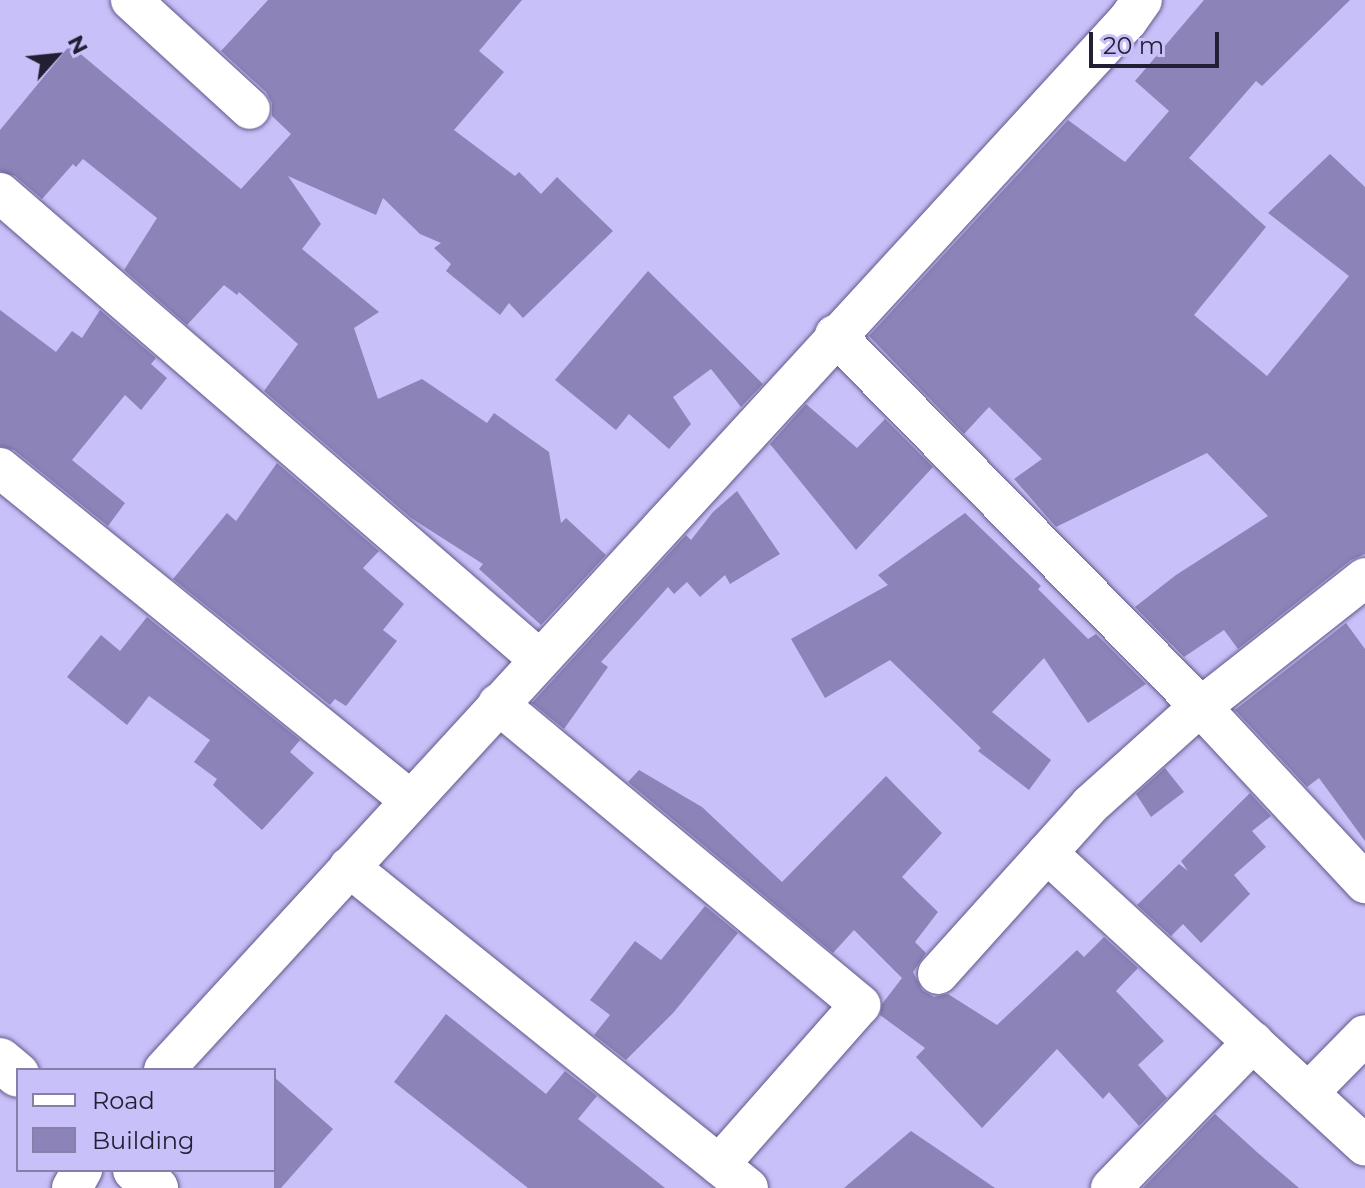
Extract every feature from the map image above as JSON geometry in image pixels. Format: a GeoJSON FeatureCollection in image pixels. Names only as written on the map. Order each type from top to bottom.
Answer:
{"type":"FeatureCollection","features":[{"type":"Feature","properties":{"kind":"street"},"geometry":{"type":"LineString","coordinates":[[166,1068],[835,335],[1128,20],[1142,0]]}},
{"type":"Feature","properties":{"kind":"street"},"geometry":{"type":"LineString","coordinates":[[149,6],[250,109]]}},
{"type":"Feature","properties":{"kind":"street"},"geometry":{"type":"LineString","coordinates":[[0,193],[539,659]]}},
{"type":"Feature","properties":{"kind":"street"},"geometry":{"type":"LineString","coordinates":[[835,335],[1201,707],[1365,883]]}},
{"type":"Feature","properties":{"kind":"street"},"geometry":{"type":"LineString","coordinates":[[0,468],[410,800]]}},
{"type":"Feature","properties":{"kind":"street"},"geometry":{"type":"LineString","coordinates":[[938,974],[1090,805],[1201,707],[1365,578]]}},
{"type":"Feature","properties":{"kind":"street"},"geometry":{"type":"LineString","coordinates":[[349,867],[733,1176],[860,1005],[498,704]]}},
{"type":"Feature","properties":{"kind":"street"},"geometry":{"type":"LineString","coordinates":[[1047,853],[1365,1145]]}},
{"type":"Feature","properties":{"kind":"street"},"geometry":{"type":"LineString","coordinates":[[1308,1093],[1365,1035]]}},
{"type":"Feature","properties":{"kind":"street"},"geometry":{"type":"LineString","coordinates":[[1111,1188],[1253,1042]]}},
{"type":"Feature","properties":{"kind":"street"},"geometry":{"type":"LineString","coordinates":[[0,1060],[16,1073]]}},
{"type":"Feature","properties":{"kind":"street"},"geometry":{"type":"LineString","coordinates":[[137,1172],[156,1188]]}},
{"type":"Feature","properties":{"kind":"building"},"geometry":{"type":"Polygon","coordinates":[[[268,0],[522,0],[479,51],[504,72],[454,130],[515,176],[519,172],[541,194],[557,177],[613,231],[523,318],[509,303],[500,315],[446,271],[451,264],[434,248],[441,243],[420,234],[383,198],[376,215],[288,176],[321,224],[302,249],[379,312],[354,328],[378,399],[422,379],[487,423],[494,413],[549,452],[561,523],[566,518],[606,555],[541,625],[479,569],[483,564],[411,518],[264,391],[298,344],[239,292],[237,295],[224,285],[187,325],[124,270],[157,218],[83,159],[76,167],[73,164],[42,199],[15,176],[0,171],[0,130],[70,45],[241,189],[291,134],[272,116],[272,103],[266,92],[221,51],[268,0]]]}},
{"type":"Feature","properties":{"kind":"building"},"geometry":{"type":"Polygon","coordinates":[[[1204,0],[1350,0],[1262,86],[1256,81],[1189,158],[1266,227],[1194,315],[1267,376],[1349,276],[1268,213],[1330,154],[1365,187],[1365,554],[1351,560],[1238,649],[1224,630],[1184,657],[1135,607],[1176,575],[1268,516],[1207,453],[1056,527],[1014,479],[1042,459],[989,407],[964,434],[869,336],[1068,120],[1125,162],[1169,111],[1135,81],[1204,0]]]}},
{"type":"Feature","properties":{"kind":"building"},"geometry":{"type":"Polygon","coordinates":[[[648,271],[763,384],[741,407],[711,369],[673,397],[691,424],[669,449],[629,414],[616,430],[555,380],[648,271]]]}},
{"type":"Feature","properties":{"kind":"building"},"geometry":{"type":"Polygon","coordinates":[[[0,310],[56,352],[72,331],[82,338],[100,310],[156,358],[151,364],[167,378],[141,410],[125,395],[72,460],[125,503],[108,526],[14,450],[0,446],[0,310]]]}},
{"type":"Feature","properties":{"kind":"building"},"geometry":{"type":"Polygon","coordinates":[[[806,404],[857,448],[885,419],[933,467],[856,550],[770,444],[806,404]]]}},
{"type":"Feature","properties":{"kind":"building"},"geometry":{"type":"Polygon","coordinates":[[[277,463],[379,551],[363,568],[404,604],[383,630],[397,641],[346,706],[335,699],[330,705],[173,579],[227,513],[236,521],[277,463]]]}},
{"type":"Feature","properties":{"kind":"building"},"geometry":{"type":"Polygon","coordinates":[[[737,491],[780,554],[730,584],[725,575],[700,597],[687,582],[674,594],[668,587],[601,662],[608,667],[564,729],[532,703],[686,535],[691,540],[713,512],[737,491]]]}},
{"type":"Feature","properties":{"kind":"building"},"geometry":{"type":"Polygon","coordinates":[[[965,513],[1041,586],[1038,589],[1088,639],[1096,634],[1146,684],[1088,723],[1044,658],[992,712],[1051,760],[1029,790],[978,751],[981,748],[890,660],[825,698],[791,639],[888,585],[878,575],[965,513]]]}},
{"type":"Feature","properties":{"kind":"building"},"geometry":{"type":"Polygon","coordinates":[[[147,617],[300,740],[290,752],[314,773],[262,830],[213,785],[217,779],[194,762],[210,740],[149,696],[127,725],[67,677],[101,635],[120,651],[147,617]]]}},
{"type":"Feature","properties":{"kind":"building"},"geometry":{"type":"Polygon","coordinates":[[[1346,623],[1365,649],[1365,841],[1319,778],[1307,787],[1235,710],[1346,623]]]}},
{"type":"Feature","properties":{"kind":"building"},"geometry":{"type":"Polygon","coordinates":[[[1165,768],[1184,792],[1151,817],[1136,794],[1165,768]]]}},
{"type":"Feature","properties":{"kind":"building"},"geometry":{"type":"Polygon","coordinates":[[[639,770],[702,807],[782,882],[886,776],[942,833],[902,877],[938,912],[915,942],[926,953],[913,972],[922,990],[934,997],[948,994],[997,1025],[1077,950],[1084,957],[1104,937],[1138,968],[1116,991],[1164,1041],[1138,1065],[1167,1098],[1139,1126],[1109,1092],[1103,1099],[1057,1049],[982,1128],[916,1057],[925,1048],[880,1015],[882,1004],[902,978],[854,930],[833,953],[628,782],[639,770]]]}},
{"type":"Feature","properties":{"kind":"building"},"geometry":{"type":"Polygon","coordinates":[[[1250,793],[1271,816],[1252,831],[1266,847],[1234,875],[1250,894],[1201,943],[1183,924],[1171,936],[1137,905],[1179,864],[1188,871],[1181,861],[1250,793]]]}},
{"type":"Feature","properties":{"kind":"building"},"geometry":{"type":"Polygon","coordinates":[[[705,906],[738,933],[674,1012],[626,1060],[594,1035],[610,1015],[590,1000],[635,941],[661,960],[705,906]]]}},
{"type":"Feature","properties":{"kind":"building"},"geometry":{"type":"Polygon","coordinates":[[[446,1014],[546,1094],[565,1071],[597,1096],[578,1119],[665,1188],[528,1188],[394,1082],[446,1014]]]}},
{"type":"Feature","properties":{"kind":"building"},"geometry":{"type":"Polygon","coordinates":[[[276,1079],[333,1129],[281,1188],[274,1188],[276,1079]]]}},
{"type":"Feature","properties":{"kind":"building"},"geometry":{"type":"Polygon","coordinates":[[[1215,1114],[1258,1153],[1299,1188],[1143,1188],[1215,1114]]]}},
{"type":"Feature","properties":{"kind":"building"},"geometry":{"type":"Polygon","coordinates":[[[911,1131],[995,1188],[844,1188],[911,1131]]]}}]}
